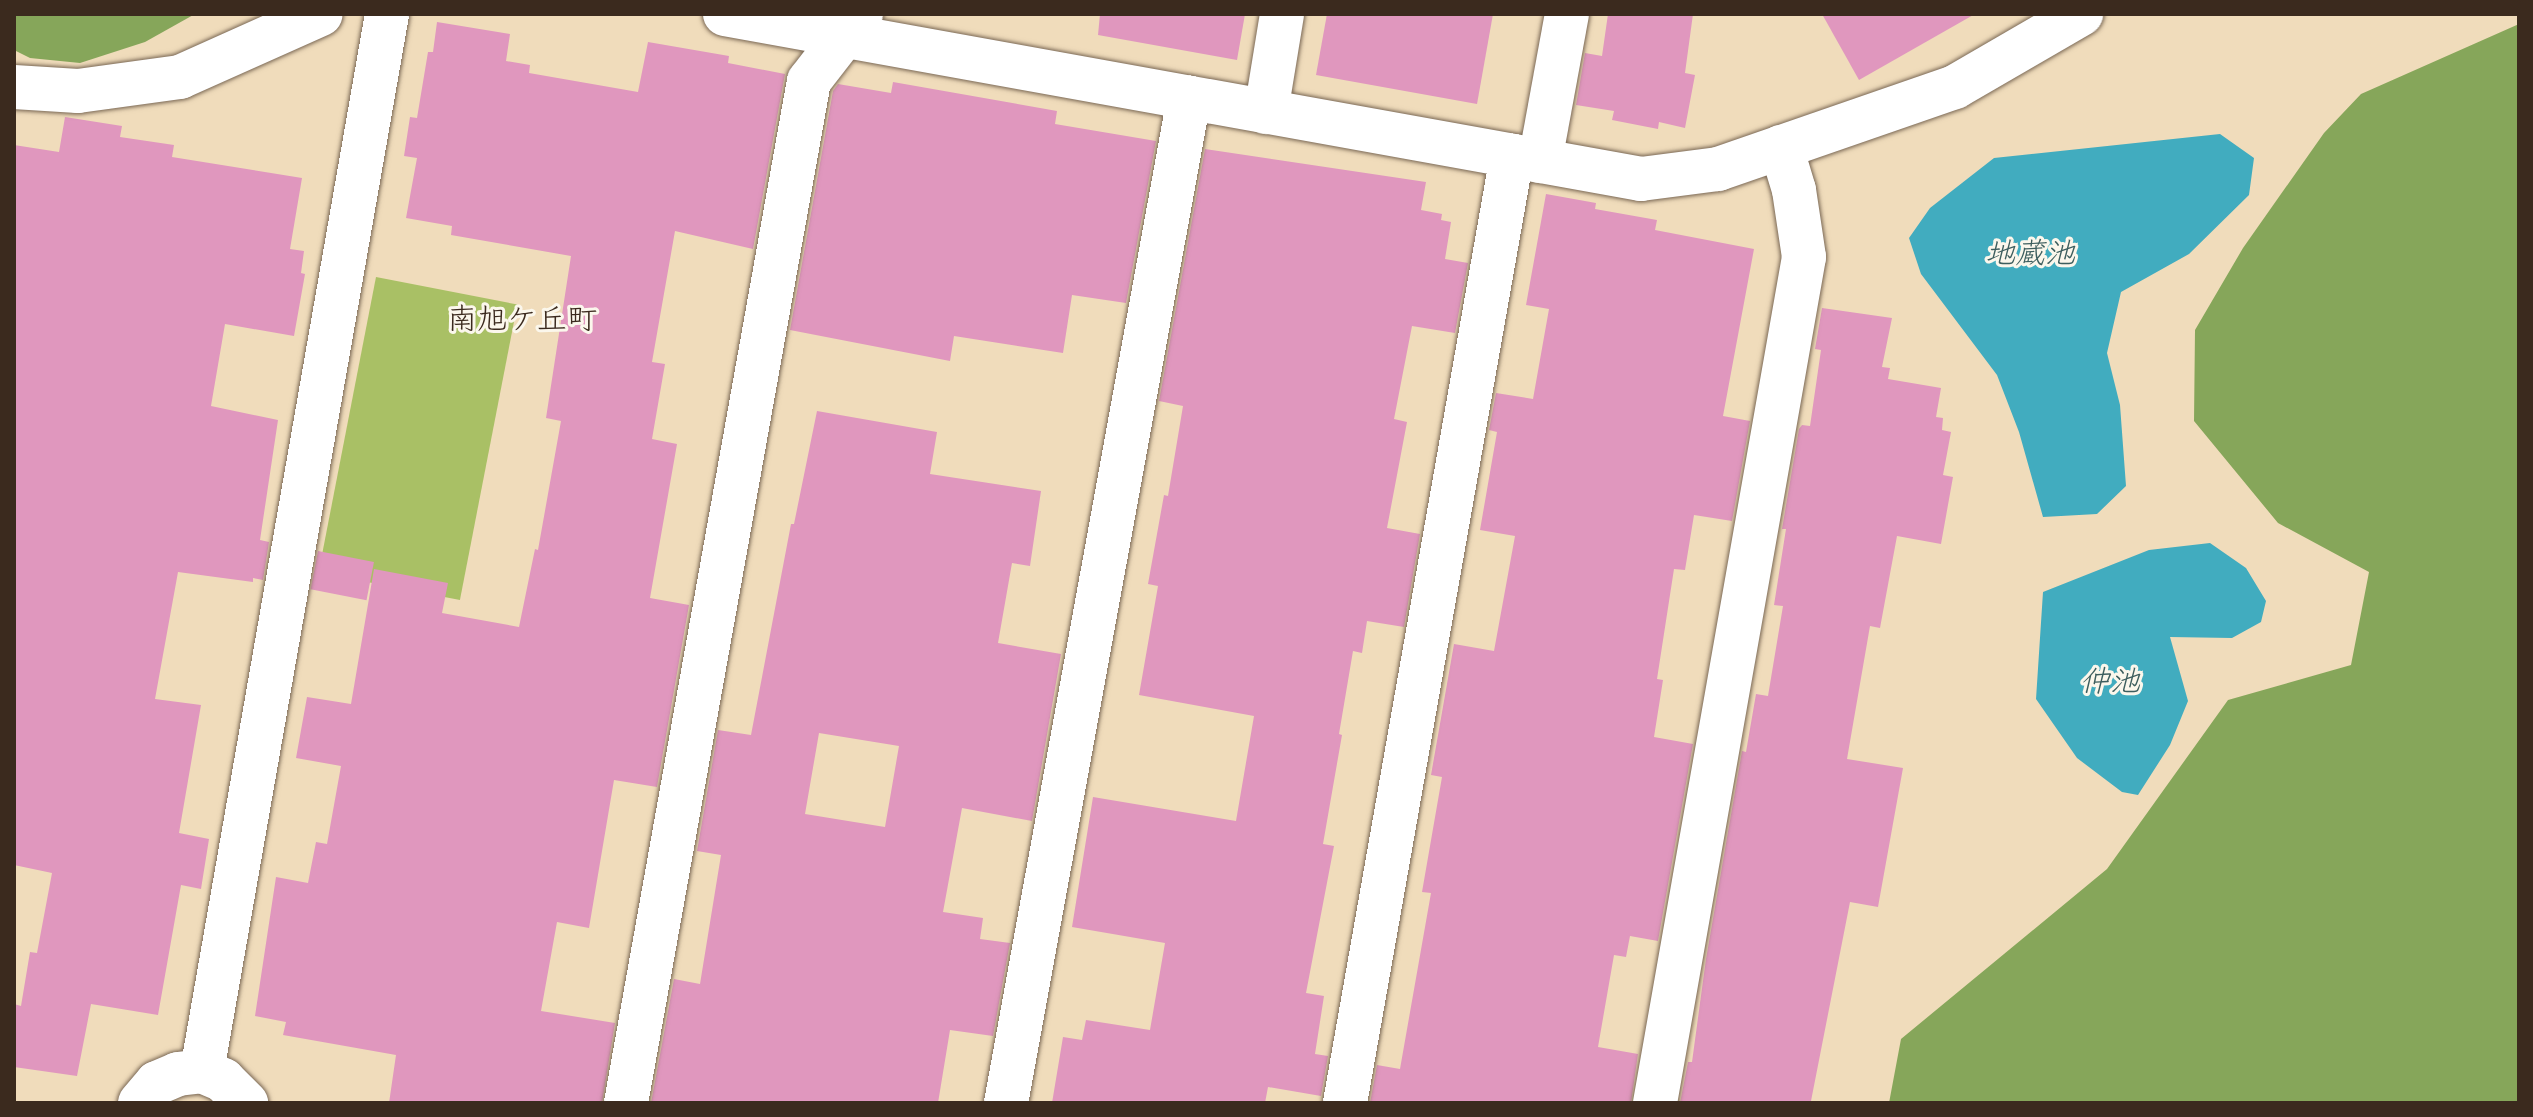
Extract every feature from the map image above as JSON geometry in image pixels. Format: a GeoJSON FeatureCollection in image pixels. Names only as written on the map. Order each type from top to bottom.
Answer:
{"type":"FeatureCollection","features":[{"type":"Feature","properties":{"kind":"street"},"geometry":{"type":"LineString","coordinates":[[14,87],[78,91],[180,77],[321,14]]}},
{"type":"Feature","properties":{"kind":"street"},"geometry":{"type":"LineString","coordinates":[[202,1071],[387,14]]}},
{"type":"Feature","properties":{"kind":"street"},"geometry":{"type":"LineString","coordinates":[[725,14],[853,25],[1189,98],[1641,179],[1718,169],[1955,87],[2054,20]]}},
{"type":"Feature","properties":{"kind":"street"},"geometry":{"type":"LineString","coordinates":[[1266,112],[1282,14]]}},
{"type":"Feature","properties":{"kind":"street"},"geometry":{"type":"LineString","coordinates":[[1345,1103],[1526,158],[1567,14]]}},
{"type":"Feature","properties":{"kind":"street"},"geometry":{"type":"LineString","coordinates":[[626,1103],[809,81],[853,25]]}},
{"type":"Feature","properties":{"kind":"street"},"geometry":{"type":"LineString","coordinates":[[1006,1103],[1189,98]]}},
{"type":"Feature","properties":{"kind":"street"},"geometry":{"type":"LineString","coordinates":[[1655,1103],[1804,257],[1794,190],[1781,147]]}},
{"type":"Feature","properties":{"kind":"street"},"geometry":{"type":"LineString","coordinates":[[140,1103],[157,1083],[178,1074],[202,1071],[223,1080],[246,1103]]}},
{"type":"Feature","properties":{"kind":"green space"},"geometry":{"type":"Polygon","coordinates":[[[14,14],[195,14],[145,42],[80,63],[30,58],[14,50],[14,14]]]}},
{"type":"Feature","properties":{"kind":"green space"},"geometry":{"type":"Polygon","coordinates":[[[2519,24],[2519,1103],[1889,1103],[1901,1039],[2107,869],[2228,700],[2351,665],[2369,572],[2278,523],[2194,421],[2195,330],[2243,248],[2324,133],[2361,94],[2519,24]]]}},
{"type":"Feature","properties":{"kind":"green space"},"geometry":{"type":"Polygon","coordinates":[[[376,277],[517,304],[460,600],[319,572],[376,277]]]}},
{"type":"Feature","properties":{"kind":"water","name":"地蔵池"},"geometry":{"type":"Polygon","coordinates":[[[2220,134],[2254,158],[2249,195],[2189,254],[2121,292],[2107,353],[2120,405],[2126,486],[2097,514],[2043,517],[2019,432],[1997,375],[1921,274],[1909,238],[1930,208],[1994,158],[2220,134]]]}},
{"type":"Feature","properties":{"kind":"water","name":"仲池"},"geometry":{"type":"Polygon","coordinates":[[[2210,543],[2246,568],[2266,601],[2261,622],[2232,638],[2170,637],[2188,701],[2170,745],[2138,795],[2122,792],[2077,758],[2036,699],[2043,592],[2149,550],[2210,543]]]}},
{"type":"Feature","properties":{"kind":"building"},"geometry":{"type":"Polygon","coordinates":[[[1100,14],[1245,14],[1237,60],[1098,35],[1100,14]]]}},
{"type":"Feature","properties":{"kind":"building"},"geometry":{"type":"Polygon","coordinates":[[[1327,14],[1493,14],[1477,104],[1316,75],[1327,14]]]}},
{"type":"Feature","properties":{"kind":"building"},"geometry":{"type":"Polygon","coordinates":[[[1608,14],[1693,14],[1685,73],[1695,75],[1685,128],[1659,122],[1658,129],[1612,120],[1614,111],[1576,105],[1585,53],[1602,56],[1608,14]]]}},
{"type":"Feature","properties":{"kind":"building"},"geometry":{"type":"Polygon","coordinates":[[[1822,14],[1975,14],[1859,80],[1822,14]]]}},
{"type":"Feature","properties":{"kind":"building"},"geometry":{"type":"Polygon","coordinates":[[[437,22],[510,34],[506,61],[530,65],[529,73],[638,92],[648,42],[729,56],[728,63],[785,74],[753,249],[675,231],[652,362],[665,364],[652,439],[677,444],[650,598],[689,605],[657,787],[614,780],[589,928],[557,922],[541,1011],[615,1023],[602,1103],[389,1103],[396,1055],[283,1035],[286,1022],[255,1016],[276,877],[308,883],[316,842],[327,844],[341,766],[296,758],[307,697],[351,704],[374,569],[448,583],[442,613],[519,627],[535,549],[538,550],[561,421],[546,418],[571,256],[451,235],[452,226],[406,218],[417,158],[404,156],[410,117],[417,118],[428,52],[433,52],[437,22]]]}},
{"type":"Feature","properties":{"kind":"building"},"geometry":{"type":"Polygon","coordinates":[[[893,82],[1057,111],[1055,124],[1156,141],[1126,303],[1072,295],[1063,353],[954,336],[950,361],[790,330],[833,91],[838,84],[891,93],[893,82]]]}},
{"type":"Feature","properties":{"kind":"building"},"geometry":{"type":"Polygon","coordinates":[[[65,117],[122,126],[120,137],[174,145],[172,157],[302,178],[290,249],[304,251],[301,273],[305,274],[294,336],[225,324],[211,406],[278,420],[260,540],[269,542],[263,580],[253,578],[253,582],[178,572],[155,699],[201,705],[179,833],[209,839],[201,889],[181,885],[158,1015],[91,1004],[77,1076],[14,1067],[14,1004],[21,1006],[30,952],[37,953],[52,873],[14,865],[14,145],[59,152],[65,117]]]}},
{"type":"Feature","properties":{"kind":"building"},"geometry":{"type":"Polygon","coordinates":[[[1205,149],[1426,182],[1421,210],[1442,214],[1441,220],[1451,222],[1445,259],[1468,263],[1455,333],[1412,326],[1394,419],[1407,422],[1387,528],[1420,534],[1404,627],[1367,621],[1362,653],[1353,651],[1323,844],[1334,846],[1306,993],[1324,996],[1315,1054],[1328,1056],[1321,1096],[1268,1087],[1265,1103],[1052,1103],[1063,1037],[1082,1040],[1086,1020],[1150,1030],[1165,943],[1072,927],[1093,797],[1236,821],[1254,716],[1139,695],[1158,586],[1148,584],[1164,495],[1168,496],[1183,406],[1159,401],[1205,149]]]}},
{"type":"Feature","properties":{"kind":"building"},"geometry":{"type":"Polygon","coordinates":[[[1546,194],[1596,203],[1595,209],[1657,220],[1655,230],[1754,249],[1723,416],[1750,421],[1732,521],[1694,515],[1685,570],[1674,569],[1657,679],[1663,680],[1654,737],[1693,744],[1658,941],[1630,936],[1626,957],[1614,955],[1598,1047],[1638,1054],[1631,1103],[1370,1103],[1377,1065],[1400,1069],[1431,893],[1422,892],[1442,777],[1431,775],[1454,644],[1494,651],[1515,536],[1480,530],[1497,432],[1489,430],[1496,393],[1533,399],[1549,309],[1526,305],[1546,194]]]}},
{"type":"Feature","properties":{"kind":"building"},"geometry":{"type":"Polygon","coordinates":[[[1822,308],[1892,318],[1882,367],[1890,368],[1888,379],[1941,388],[1936,417],[1943,418],[1942,430],[1951,432],[1943,475],[1953,477],[1941,544],[1897,536],[1880,628],[1870,626],[1847,759],[1903,768],[1878,907],[1850,902],[1811,1101],[1680,1103],[1688,1062],[1692,1062],[1706,959],[1742,751],[1746,752],[1756,694],[1768,696],[1783,606],[1774,605],[1786,529],[1782,529],[1799,429],[1802,425],[1810,426],[1821,350],[1815,349],[1822,308]]]}},
{"type":"Feature","properties":{"kind":"building"},"geometry":{"type":"Polygon","coordinates":[[[817,411],[937,432],[930,474],[1041,491],[1030,566],[1012,563],[998,643],[1061,654],[1032,821],[962,808],[943,912],[983,918],[980,939],[1010,943],[993,1036],[950,1030],[938,1103],[651,1103],[674,979],[700,984],[721,855],[697,851],[718,730],[751,735],[791,524],[794,524],[817,411]],[[819,733],[805,814],[885,827],[899,746],[819,733]]]}},
{"type":"Feature","properties":{"kind":"building"},"geometry":{"type":"Polygon","coordinates":[[[318,551],[374,562],[367,600],[311,589],[318,551]]]}},
{"type":"Feature","properties":{"kind":"district","name":"南旭ケ丘町"},"geometry":{"type":"Point","coordinates":[522,321]}}]}
